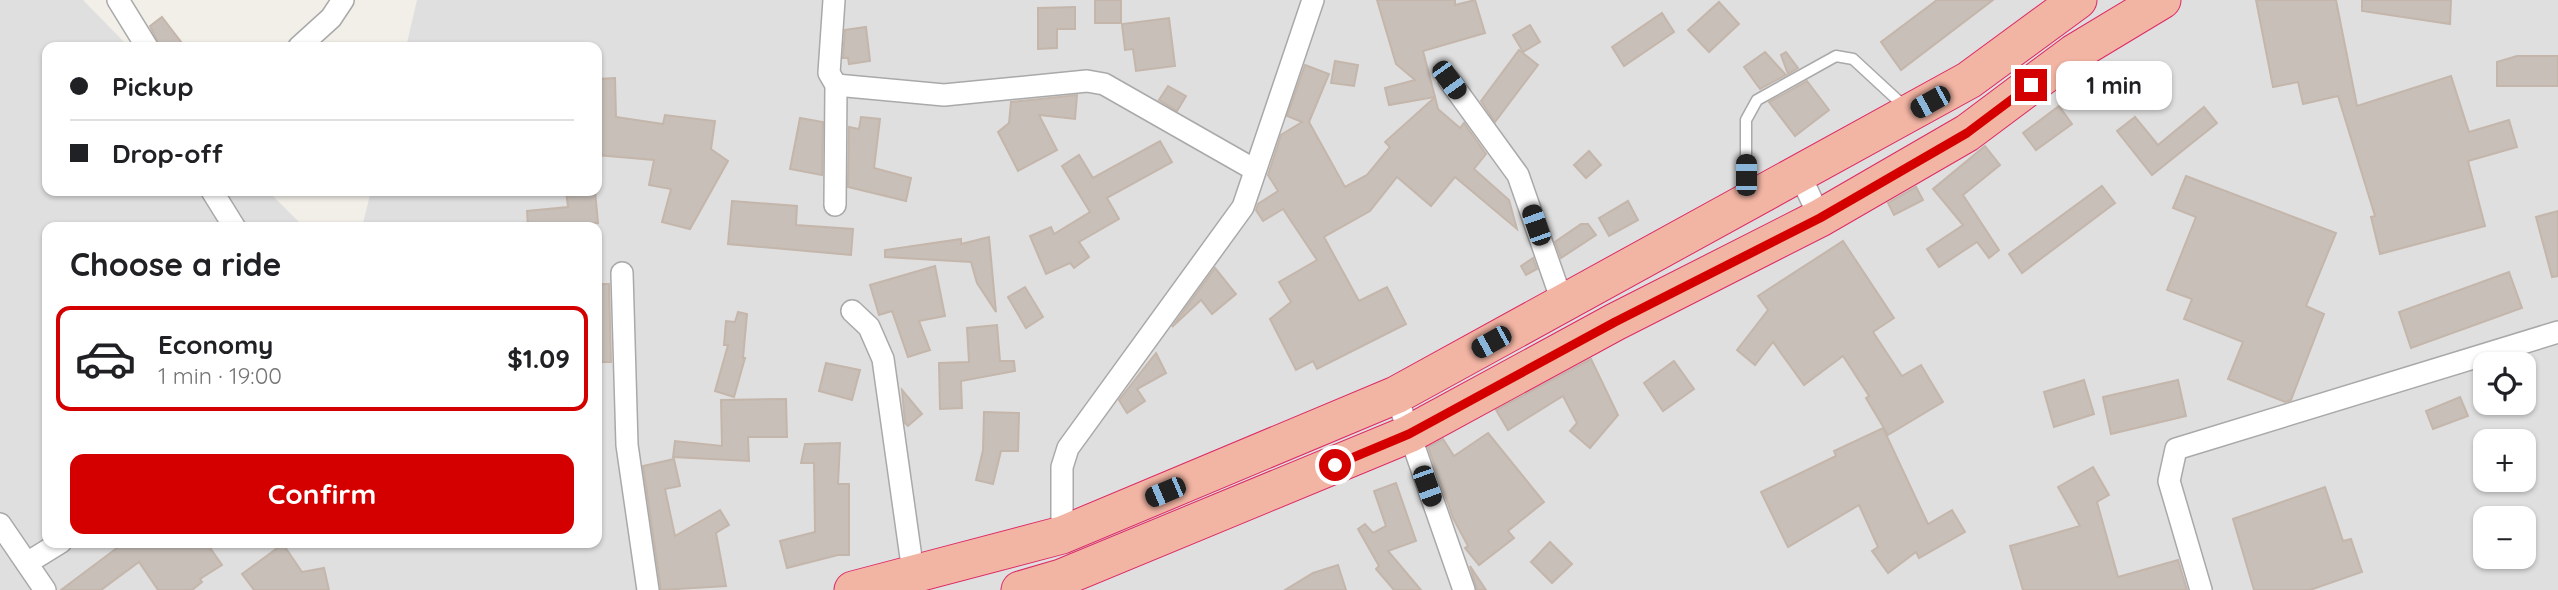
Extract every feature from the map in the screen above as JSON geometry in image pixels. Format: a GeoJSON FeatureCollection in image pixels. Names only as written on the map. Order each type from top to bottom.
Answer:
{"type":"FeatureCollection","features":[{"type":"Feature","properties":{"kind":"highway"},"geometry":{"type":"LineString","coordinates":[[853,590],[913,572],[1062,535],[1396,395],[1562,301],[1800,175],[1969,80],[2078,0]]}},
{"type":"Feature","properties":{"kind":"highway"},"geometry":{"type":"LineString","coordinates":[[1020,590],[1062,578],[1409,434],[1615,322],[1820,218],[1967,133],[2074,53],[2162,0]]}},
{"type":"Feature","properties":{"kind":"street"},"geometry":{"type":"LineString","coordinates":[[118,0],[144,42]]}},
{"type":"Feature","properties":{"kind":"street"},"geometry":{"type":"LineString","coordinates":[[305,42],[331,18],[343,0]]}},
{"type":"Feature","properties":{"kind":"street"},"geometry":{"type":"LineString","coordinates":[[834,0],[829,73],[836,86],[835,205]]}},
{"type":"Feature","properties":{"kind":"street"},"geometry":{"type":"LineString","coordinates":[[1062,535],[1062,467],[1068,448],[1242,207],[1313,0]]}},
{"type":"Feature","properties":{"kind":"street"},"geometry":{"type":"LineString","coordinates":[[836,86],[944,96],[1087,80],[1104,84],[1255,170]]}},
{"type":"Feature","properties":{"kind":"street"},"geometry":{"type":"LineString","coordinates":[[1449,80],[1518,175],[1562,301]]}},
{"type":"Feature","properties":{"kind":"street"},"geometry":{"type":"LineString","coordinates":[[1800,175],[1820,218]]}},
{"type":"Feature","properties":{"kind":"street"},"geometry":{"type":"LineString","coordinates":[[215,196],[231,222]]}},
{"type":"Feature","properties":{"kind":"street"},"geometry":{"type":"LineString","coordinates":[[622,273],[627,445],[648,590]]}},
{"type":"Feature","properties":{"kind":"street"},"geometry":{"type":"LineString","coordinates":[[852,311],[869,327],[883,359],[913,572]]}},
{"type":"Feature","properties":{"kind":"street"},"geometry":{"type":"LineString","coordinates":[[2201,590],[2169,481],[2176,449],[2558,332]]}},
{"type":"Feature","properties":{"kind":"street"},"geometry":{"type":"LineString","coordinates":[[1396,395],[1464,590]]}},
{"type":"Feature","properties":{"kind":"street"},"geometry":{"type":"LineString","coordinates":[[0,524],[45,590]]}},
{"type":"Feature","properties":{"kind":"street"},"geometry":{"type":"LineString","coordinates":[[27,563],[51,548]]}},
{"type":"Feature","properties":{"kind":"lane"},"geometry":{"type":"LineString","coordinates":[[1746,203],[1746,120],[1757,100],[1825,62],[1836,56],[1853,60],[1910,113]]}},
{"type":"Feature","properties":{"kind":"shaded area"},"geometry":{"type":"Polygon","coordinates":[[[0,0],[83,0],[124,42],[42,42],[42,196],[273,196],[299,222],[42,222],[42,548],[602,548],[602,222],[363,222],[370,196],[602,196],[602,42],[407,42],[417,0],[2558,0],[2558,590],[0,590],[0,0]]]}},
{"type":"Feature","properties":{"kind":"building"},"geometry":{"type":"Polygon","coordinates":[[[1095,0],[1121,0],[1121,23],[1095,23],[1095,0]]]}},
{"type":"Feature","properties":{"kind":"building"},"geometry":{"type":"Polygon","coordinates":[[[1377,0],[1455,0],[1455,5],[1475,0],[1485,33],[1423,51],[1435,97],[1389,105],[1385,88],[1415,80],[1396,64],[1377,0]]]}},
{"type":"Feature","properties":{"kind":"building"},"geometry":{"type":"Polygon","coordinates":[[[1937,0],[1993,0],[1901,70],[1881,42],[1937,0]]]}},
{"type":"Feature","properties":{"kind":"building"},"geometry":{"type":"Polygon","coordinates":[[[2256,0],[2336,0],[2357,106],[2451,76],[2469,132],[2509,120],[2517,147],[2468,161],[2485,226],[2380,254],[2371,217],[2375,216],[2338,96],[2303,104],[2298,82],[2273,87],[2256,0]]]}},
{"type":"Feature","properties":{"kind":"building"},"geometry":{"type":"Polygon","coordinates":[[[2362,0],[2451,0],[2450,24],[2362,11],[2362,0]]]}},
{"type":"Feature","properties":{"kind":"building"},"geometry":{"type":"Polygon","coordinates":[[[1719,2],[1739,24],[1709,52],[1688,30],[1719,2]]]}},
{"type":"Feature","properties":{"kind":"building"},"geometry":{"type":"Polygon","coordinates":[[[1075,7],[1075,29],[1057,29],[1057,48],[1038,49],[1038,8],[1075,7]]]}},
{"type":"Feature","properties":{"kind":"building"},"geometry":{"type":"Polygon","coordinates":[[[1662,13],[1674,32],[1624,66],[1612,47],[1662,13]]]}},
{"type":"Feature","properties":{"kind":"building"},"geometry":{"type":"Polygon","coordinates":[[[162,17],[181,42],[158,42],[150,26],[162,17]]]}},
{"type":"Feature","properties":{"kind":"building"},"geometry":{"type":"Polygon","coordinates":[[[1169,18],[1175,66],[1136,71],[1133,49],[1125,50],[1122,24],[1169,18]]]}},
{"type":"Feature","properties":{"kind":"building"},"geometry":{"type":"Polygon","coordinates":[[[1530,25],[1540,42],[1523,52],[1513,35],[1530,25]]]}},
{"type":"Feature","properties":{"kind":"building"},"geometry":{"type":"Polygon","coordinates":[[[866,27],[870,61],[849,64],[848,58],[843,58],[845,30],[866,27]]]}},
{"type":"Feature","properties":{"kind":"building"},"geometry":{"type":"Polygon","coordinates":[[[1519,50],[1538,65],[1495,122],[1481,101],[1519,50]]]}},
{"type":"Feature","properties":{"kind":"building"},"geometry":{"type":"Polygon","coordinates":[[[1765,52],[1786,75],[1760,89],[1744,67],[1765,52]]]}},
{"type":"Feature","properties":{"kind":"building"},"geometry":{"type":"Polygon","coordinates":[[[1786,52],[1798,68],[1788,74],[1781,55],[1786,52]]]}},
{"type":"Feature","properties":{"kind":"building"},"geometry":{"type":"Polygon","coordinates":[[[2517,56],[2558,56],[2558,86],[2497,86],[2497,62],[2517,56]]]}},
{"type":"Feature","properties":{"kind":"building"},"geometry":{"type":"Polygon","coordinates":[[[1335,61],[1358,65],[1354,86],[1331,83],[1335,61]]]}},
{"type":"Feature","properties":{"kind":"building"},"geometry":{"type":"Polygon","coordinates":[[[1305,65],[1329,74],[1309,122],[1345,187],[1367,175],[1390,147],[1385,142],[1435,97],[1438,109],[1460,128],[1464,123],[1486,154],[1474,169],[1509,200],[1517,229],[1455,177],[1431,206],[1397,177],[1370,211],[1324,237],[1359,301],[1387,287],[1406,324],[1317,369],[1313,361],[1296,370],[1270,319],[1291,302],[1279,282],[1317,260],[1283,209],[1263,221],[1256,210],[1258,204],[1278,191],[1268,175],[1281,135],[1302,122],[1287,116],[1305,65]]]}},
{"type":"Feature","properties":{"kind":"building"},"geometry":{"type":"Polygon","coordinates":[[[615,78],[616,117],[663,124],[665,115],[715,121],[711,149],[728,161],[690,229],[662,222],[671,189],[649,185],[654,160],[602,155],[602,79],[615,78]]]}},
{"type":"Feature","properties":{"kind":"building"},"geometry":{"type":"Polygon","coordinates":[[[1807,81],[1829,110],[1795,136],[1769,102],[1807,81]]]}},
{"type":"Feature","properties":{"kind":"building"},"geometry":{"type":"Polygon","coordinates":[[[1168,86],[1186,96],[1177,111],[1159,100],[1168,86]]]}},
{"type":"Feature","properties":{"kind":"building"},"geometry":{"type":"Polygon","coordinates":[[[1077,95],[1075,119],[1039,115],[1057,150],[1018,171],[998,132],[1009,123],[1011,102],[1077,95]]]}},
{"type":"Feature","properties":{"kind":"building"},"geometry":{"type":"Polygon","coordinates":[[[2059,106],[2072,124],[2036,150],[2023,133],[2059,106]]]}},
{"type":"Feature","properties":{"kind":"building"},"geometry":{"type":"Polygon","coordinates":[[[2204,107],[2217,123],[2152,175],[2117,131],[2135,117],[2158,145],[2204,107]]]}},
{"type":"Feature","properties":{"kind":"building"},"geometry":{"type":"Polygon","coordinates":[[[861,117],[880,119],[874,168],[911,178],[906,201],[848,187],[849,127],[859,129],[861,117]]]}},
{"type":"Feature","properties":{"kind":"building"},"geometry":{"type":"Polygon","coordinates":[[[800,118],[823,122],[822,175],[790,169],[800,118]]]}},
{"type":"Feature","properties":{"kind":"building"},"geometry":{"type":"Polygon","coordinates":[[[1160,141],[1172,162],[1107,198],[1119,219],[1079,242],[1089,257],[1074,268],[1070,263],[1046,274],[1030,236],[1051,227],[1054,234],[1090,212],[1062,166],[1079,155],[1093,178],[1160,141]]]}},
{"type":"Feature","properties":{"kind":"building"},"geometry":{"type":"Polygon","coordinates":[[[1985,146],[2000,165],[1963,195],[1999,250],[1989,258],[1977,242],[1939,267],[1927,249],[1963,225],[1933,189],[1985,146]]]}},
{"type":"Feature","properties":{"kind":"building"},"geometry":{"type":"Polygon","coordinates":[[[1589,151],[1601,165],[1586,178],[1574,165],[1589,151]]]}},
{"type":"Feature","properties":{"kind":"building"},"geometry":{"type":"Polygon","coordinates":[[[2186,176],[2336,233],[2306,306],[2324,314],[2291,400],[2285,402],[2228,379],[2243,342],[2184,319],[2192,299],[2167,290],[2196,217],[2173,208],[2186,176]]]}},
{"type":"Feature","properties":{"kind":"building"},"geometry":{"type":"Polygon","coordinates":[[[2102,186],[2115,203],[2022,273],[2009,254],[2102,186]]]}},
{"type":"Feature","properties":{"kind":"building"},"geometry":{"type":"Polygon","coordinates":[[[1916,187],[1923,200],[1894,215],[1888,203],[1916,187]]]}},
{"type":"Feature","properties":{"kind":"building"},"geometry":{"type":"Polygon","coordinates":[[[567,196],[595,196],[598,222],[528,222],[527,211],[568,207],[567,196]]]}},
{"type":"Feature","properties":{"kind":"building"},"geometry":{"type":"Polygon","coordinates":[[[732,201],[797,206],[796,225],[853,229],[851,255],[728,244],[732,201]]]}},
{"type":"Feature","properties":{"kind":"building"},"geometry":{"type":"Polygon","coordinates":[[[1628,201],[1638,220],[1609,236],[1599,218],[1628,201]]]}},
{"type":"Feature","properties":{"kind":"building"},"geometry":{"type":"Polygon","coordinates":[[[2558,211],[2558,276],[2552,277],[2536,217],[2558,211]]]}},
{"type":"Feature","properties":{"kind":"building"},"geometry":{"type":"Polygon","coordinates":[[[1581,224],[1588,224],[1596,235],[1561,258],[1555,242],[1581,224]]]}},
{"type":"Feature","properties":{"kind":"building"},"geometry":{"type":"Polygon","coordinates":[[[989,237],[996,312],[977,283],[971,262],[885,257],[885,250],[961,239],[961,244],[989,237]]]}},
{"type":"Feature","properties":{"kind":"building"},"geometry":{"type":"Polygon","coordinates":[[[1843,241],[1894,318],[1873,332],[1902,376],[1921,365],[1943,402],[1888,435],[1866,398],[1869,396],[1843,356],[1804,385],[1773,342],[1755,365],[1737,350],[1768,310],[1758,296],[1843,241]]]}},
{"type":"Feature","properties":{"kind":"building"},"geometry":{"type":"Polygon","coordinates":[[[1533,258],[1537,269],[1526,275],[1521,266],[1533,258]]]}},
{"type":"Feature","properties":{"kind":"building"},"geometry":{"type":"Polygon","coordinates":[[[935,266],[945,316],[919,321],[930,350],[908,357],[892,311],[879,315],[870,285],[935,266]]]}},
{"type":"Feature","properties":{"kind":"building"},"geometry":{"type":"Polygon","coordinates":[[[1215,268],[1236,294],[1212,314],[1201,300],[1172,327],[1215,268]]]}},
{"type":"Feature","properties":{"kind":"building"},"geometry":{"type":"Polygon","coordinates":[[[2509,272],[2522,308],[2411,348],[2399,312],[2509,272]]]}},
{"type":"Feature","properties":{"kind":"building"},"geometry":{"type":"Polygon","coordinates":[[[602,284],[609,284],[611,362],[602,362],[602,284]]]}},
{"type":"Feature","properties":{"kind":"building"},"geometry":{"type":"Polygon","coordinates":[[[1025,287],[1043,317],[1026,328],[1008,297],[1025,287]]]}},
{"type":"Feature","properties":{"kind":"building"},"geometry":{"type":"Polygon","coordinates":[[[738,312],[747,314],[745,358],[734,397],[715,391],[728,345],[724,345],[726,321],[735,322],[738,312]]]}},
{"type":"Feature","properties":{"kind":"building"},"geometry":{"type":"Polygon","coordinates":[[[997,325],[1000,361],[1014,361],[1015,371],[961,381],[962,408],[940,409],[939,363],[969,362],[967,328],[997,325]]]}},
{"type":"Feature","properties":{"kind":"building"},"geometry":{"type":"Polygon","coordinates":[[[1156,353],[1166,373],[1137,389],[1145,401],[1127,413],[1119,400],[1156,353]]]}},
{"type":"Feature","properties":{"kind":"building"},"geometry":{"type":"Polygon","coordinates":[[[1591,359],[1618,415],[1590,448],[1570,431],[1577,423],[1563,396],[1508,430],[1496,410],[1591,359]]]}},
{"type":"Feature","properties":{"kind":"building"},"geometry":{"type":"Polygon","coordinates":[[[1674,361],[1694,389],[1663,411],[1644,383],[1674,361]]]}},
{"type":"Feature","properties":{"kind":"building"},"geometry":{"type":"Polygon","coordinates":[[[826,363],[860,370],[852,400],[819,391],[826,363]]]}},
{"type":"Feature","properties":{"kind":"building"},"geometry":{"type":"Polygon","coordinates":[[[2084,380],[2094,414],[2054,427],[2044,392],[2084,380]]]}},
{"type":"Feature","properties":{"kind":"building"},"geometry":{"type":"Polygon","coordinates":[[[2178,380],[2186,416],[2111,434],[2103,397],[2178,380]]]}},
{"type":"Feature","properties":{"kind":"building"},"geometry":{"type":"Polygon","coordinates":[[[902,390],[922,414],[908,426],[905,423],[902,390]]]}},
{"type":"Feature","properties":{"kind":"building"},"geometry":{"type":"Polygon","coordinates":[[[2460,397],[2468,416],[2433,429],[2426,411],[2460,397]]]}},
{"type":"Feature","properties":{"kind":"building"},"geometry":{"type":"Polygon","coordinates":[[[786,399],[787,437],[748,437],[749,461],[673,457],[675,441],[722,446],[721,400],[786,399]]]}},
{"type":"Feature","properties":{"kind":"building"},"geometry":{"type":"Polygon","coordinates":[[[984,412],[1019,413],[1018,451],[1001,451],[993,484],[976,480],[983,450],[984,412]]]}},
{"type":"Feature","properties":{"kind":"building"},"geometry":{"type":"Polygon","coordinates":[[[1883,428],[1928,524],[1952,510],[1965,532],[1919,558],[1916,552],[1888,573],[1872,551],[1878,547],[1859,505],[1788,547],[1761,492],[1836,456],[1834,451],[1883,428]]]}},
{"type":"Feature","properties":{"kind":"building"},"geometry":{"type":"Polygon","coordinates":[[[1488,433],[1544,502],[1508,531],[1514,538],[1479,565],[1465,548],[1468,546],[1453,518],[1428,447],[1443,439],[1454,456],[1488,433]]]}},
{"type":"Feature","properties":{"kind":"building"},"geometry":{"type":"Polygon","coordinates":[[[840,443],[838,484],[849,484],[849,555],[838,555],[787,568],[780,541],[815,532],[814,463],[801,463],[805,444],[840,443]]]}},
{"type":"Feature","properties":{"kind":"building"},"geometry":{"type":"Polygon","coordinates":[[[674,459],[680,486],[665,489],[675,536],[720,510],[729,525],[716,533],[726,586],[661,590],[643,466],[674,459]]]}},
{"type":"Feature","properties":{"kind":"building"},"geometry":{"type":"Polygon","coordinates":[[[2093,467],[2109,495],[2097,502],[2118,577],[2178,560],[2187,590],[2023,590],[2010,546],[2080,526],[2058,487],[2093,467]]]}},
{"type":"Feature","properties":{"kind":"building"},"geometry":{"type":"Polygon","coordinates":[[[1396,483],[1416,541],[1388,551],[1421,590],[1394,590],[1376,569],[1379,566],[1358,529],[1365,524],[1373,533],[1386,526],[1374,491],[1396,483]]]}},
{"type":"Feature","properties":{"kind":"building"},"geometry":{"type":"Polygon","coordinates":[[[2325,487],[2343,541],[2351,539],[2362,572],[2310,590],[2254,590],[2233,519],[2325,487]]]}},
{"type":"Feature","properties":{"kind":"building"},"geometry":{"type":"Polygon","coordinates":[[[1550,542],[1572,564],[1552,583],[1531,562],[1550,542]]]}},
{"type":"Feature","properties":{"kind":"building"},"geometry":{"type":"Polygon","coordinates":[[[117,548],[210,548],[222,565],[200,579],[202,582],[192,590],[158,590],[139,562],[101,590],[61,590],[117,548]]]}},
{"type":"Feature","properties":{"kind":"building"},"geometry":{"type":"Polygon","coordinates":[[[278,548],[286,548],[302,572],[324,568],[329,590],[254,590],[242,574],[278,548]]]}},
{"type":"Feature","properties":{"kind":"building"},"geometry":{"type":"Polygon","coordinates":[[[1338,565],[1346,590],[1285,590],[1313,573],[1338,565]]]}},
{"type":"Feature","properties":{"kind":"building"},"geometry":{"type":"Polygon","coordinates":[[[1470,566],[1486,590],[1477,590],[1470,566]]]}},
{"type":"Feature","properties":{"kind":"route"},"geometry":{"type":"LineString","coordinates":[[1335,465],[1409,434],[1615,322],[1820,218],[1967,133],[2031,85]]}}]}
